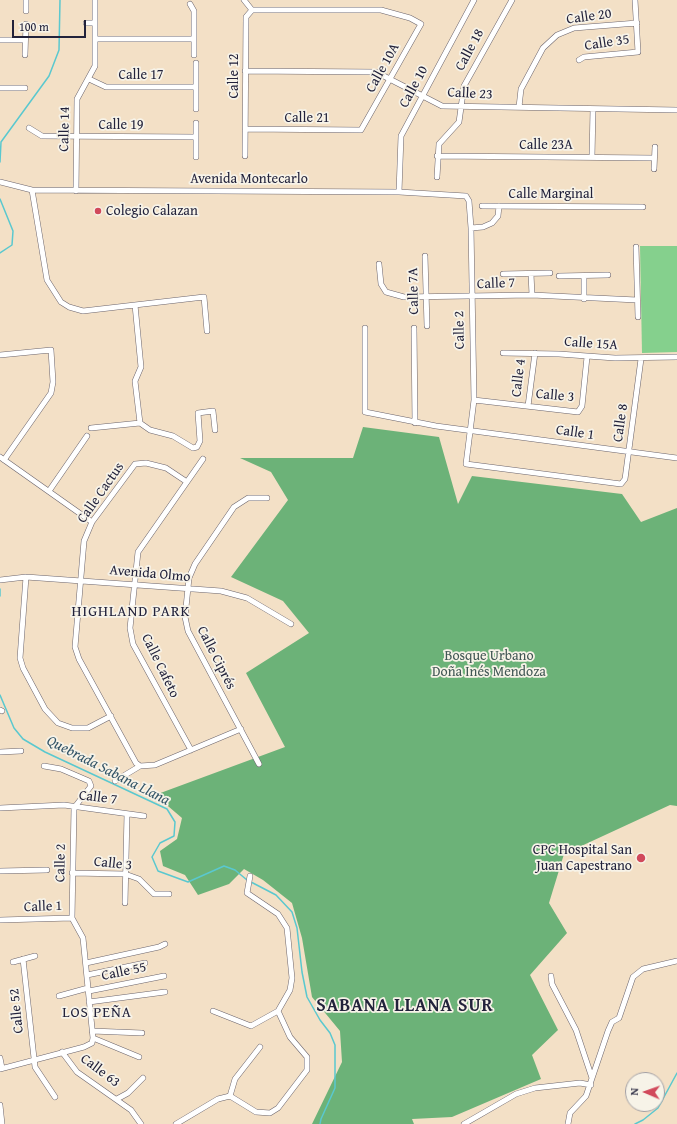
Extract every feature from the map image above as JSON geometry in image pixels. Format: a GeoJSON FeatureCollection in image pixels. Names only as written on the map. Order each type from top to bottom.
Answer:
{"type":"FeatureCollection","features":[{"type":"Feature","properties":{"kind":"street"},"geometry":{"type":"LineString","coordinates":[[26,0],[26,11]]}},
{"type":"Feature","properties":{"kind":"street","name":"Calle 14"},"geometry":{"type":"LineString","coordinates":[[76,191],[77,100],[95,66],[95,0]]}},
{"type":"Feature","properties":{"kind":"street"},"geometry":{"type":"LineString","coordinates":[[244,0],[252,10]]}},
{"type":"Feature","properties":{"kind":"street","name":"Calle 10"},"geometry":{"type":"LineString","coordinates":[[399,192],[401,136],[474,0]]}},
{"type":"Feature","properties":{"kind":"street","name":"Calle 18"},"geometry":{"type":"LineString","coordinates":[[437,156],[439,144],[459,122],[464,86],[512,0]]}},
{"type":"Feature","properties":{"kind":"street","name":"Calle 35"},"geometry":{"type":"LineString","coordinates":[[578,60],[584,57],[638,52],[635,0]]}},
{"type":"Feature","properties":{"kind":"street"},"geometry":{"type":"LineString","coordinates":[[190,4],[194,11],[194,55]]}},
{"type":"Feature","properties":{"kind":"street","name":"Calle 10A"},"geometry":{"type":"LineString","coordinates":[[252,10],[381,10],[410,18],[420,24],[392,78],[365,124]]}},
{"type":"Feature","properties":{"kind":"street","name":"Calle 12"},"geometry":{"type":"LineString","coordinates":[[245,156],[246,17],[252,10]]}},
{"type":"Feature","properties":{"kind":"street"},"geometry":{"type":"LineString","coordinates":[[86,23],[95,23]]}},
{"type":"Feature","properties":{"kind":"street","name":"Calle 20"},"geometry":{"type":"LineString","coordinates":[[519,107],[521,89],[543,48],[557,34],[574,28],[637,23]]}},
{"type":"Feature","properties":{"kind":"street"},"geometry":{"type":"LineString","coordinates":[[25,55],[26,24]]}},
{"type":"Feature","properties":{"kind":"street"},"geometry":{"type":"LineString","coordinates":[[95,39],[194,39]]}},
{"type":"Feature","properties":{"kind":"street"},"geometry":{"type":"LineString","coordinates":[[0,40],[25,40]]}},
{"type":"Feature","properties":{"kind":"street"},"geometry":{"type":"LineString","coordinates":[[196,63],[196,109]]}},
{"type":"Feature","properties":{"kind":"street","name":"Calle 23"},"geometry":{"type":"LineString","coordinates":[[246,71],[376,72],[392,78],[442,106],[677,110]]}},
{"type":"Feature","properties":{"kind":"street","name":"Calle 17"},"geometry":{"type":"LineString","coordinates":[[89,79],[106,87],[196,87]]}},
{"type":"Feature","properties":{"kind":"street"},"geometry":{"type":"LineString","coordinates":[[0,88],[25,88]]}},
{"type":"Feature","properties":{"kind":"street"},"geometry":{"type":"LineString","coordinates":[[592,157],[593,109]]}},
{"type":"Feature","properties":{"kind":"street"},"geometry":{"type":"LineString","coordinates":[[196,124],[196,157]]}},
{"type":"Feature","properties":{"kind":"street","name":"Calle 21"},"geometry":{"type":"LineString","coordinates":[[246,130],[361,130],[365,124]]}},
{"type":"Feature","properties":{"kind":"street","name":"Calle 19"},"geometry":{"type":"LineString","coordinates":[[29,128],[42,136],[195,137]]}},
{"type":"Feature","properties":{"kind":"street"},"geometry":{"type":"LineString","coordinates":[[654,169],[655,146]]}},
{"type":"Feature","properties":{"kind":"street"},"geometry":{"type":"LineString","coordinates":[[437,156],[437,177]]}},
{"type":"Feature","properties":{"kind":"street","name":"Calle 23A"},"geometry":{"type":"LineString","coordinates":[[437,156],[654,158]]}},
{"type":"Feature","properties":{"kind":"street","name":"Avenida Montecarlo"},"geometry":{"type":"LineString","coordinates":[[0,182],[32,190],[399,192],[466,196],[469,201],[471,228]]}},
{"type":"Feature","properties":{"kind":"street"},"geometry":{"type":"LineString","coordinates":[[32,190],[47,280],[58,299],[69,307],[83,311],[204,297],[207,331]]}},
{"type":"Feature","properties":{"kind":"street"},"geometry":{"type":"LineString","coordinates":[[482,206],[499,206]]}},
{"type":"Feature","properties":{"kind":"street","name":"Calle Marginal"},"geometry":{"type":"LineString","coordinates":[[471,228],[483,227],[492,223],[498,216],[499,206],[643,207]]}},
{"type":"Feature","properties":{"kind":"street","name":"Calle 2"},"geometry":{"type":"LineString","coordinates":[[471,228],[474,400],[466,464],[617,484]]}},
{"type":"Feature","properties":{"kind":"street"},"geometry":{"type":"LineString","coordinates":[[636,247],[638,317]]}},
{"type":"Feature","properties":{"kind":"street","name":"Calle 7A"},"geometry":{"type":"LineString","coordinates":[[425,256],[427,326]]}},
{"type":"Feature","properties":{"kind":"street","name":"Calle 7"},"geometry":{"type":"LineString","coordinates":[[379,264],[381,284],[386,292],[404,297],[426,298],[532,295],[584,299],[638,300]]}},
{"type":"Feature","properties":{"kind":"street"},"geometry":{"type":"LineString","coordinates":[[503,274],[550,273]]}},
{"type":"Feature","properties":{"kind":"street"},"geometry":{"type":"LineString","coordinates":[[531,274],[532,295]]}},
{"type":"Feature","properties":{"kind":"street"},"geometry":{"type":"LineString","coordinates":[[559,276],[608,275]]}},
{"type":"Feature","properties":{"kind":"street"},"geometry":{"type":"LineString","coordinates":[[584,276],[584,299]]}},
{"type":"Feature","properties":{"kind":"street"},"geometry":{"type":"LineString","coordinates":[[135,305],[141,367],[136,381],[140,423]]}},
{"type":"Feature","properties":{"kind":"street","name":"Calle 1"},"geometry":{"type":"LineString","coordinates":[[365,328],[366,412],[470,431],[677,458]]}},
{"type":"Feature","properties":{"kind":"street"},"geometry":{"type":"LineString","coordinates":[[414,328],[415,422]]}},
{"type":"Feature","properties":{"kind":"street"},"geometry":{"type":"LineString","coordinates":[[0,354],[51,350],[53,382],[51,393],[2,458],[92,522]]}},
{"type":"Feature","properties":{"kind":"street","name":"Calle 15A"},"geometry":{"type":"LineString","coordinates":[[503,353],[535,353],[641,359],[677,357]]}},
{"type":"Feature","properties":{"kind":"street","name":"Calle 4"},"geometry":{"type":"LineString","coordinates":[[528,406],[535,353]]}},
{"type":"Feature","properties":{"kind":"street","name":"Calle 3"},"geometry":{"type":"LineString","coordinates":[[474,400],[578,412],[582,406],[588,357]]}},
{"type":"Feature","properties":{"kind":"street","name":"Calle 8"},"geometry":{"type":"LineString","coordinates":[[617,484],[621,484],[625,479],[641,359]]}},
{"type":"Feature","properties":{"kind":"street"},"geometry":{"type":"LineString","coordinates":[[92,428],[140,423],[150,430],[173,436],[193,448],[197,446],[200,441],[198,413],[212,411],[215,430]]}},
{"type":"Feature","properties":{"kind":"street"},"geometry":{"type":"LineString","coordinates":[[49,491],[87,436]]}},
{"type":"Feature","properties":{"kind":"street","name":"Calle Cafeto"},"geometry":{"type":"LineString","coordinates":[[191,750],[133,644],[130,628],[138,552],[203,459]]}},
{"type":"Feature","properties":{"kind":"street","name":"Calle Cactus"},"geometry":{"type":"LineString","coordinates":[[140,766],[136,763],[110,716],[79,659],[75,647],[84,541],[92,522],[135,464],[146,463],[166,468],[187,482]]}},
{"type":"Feature","properties":{"kind":"street","name":"Calle Ciprés"},"geometry":{"type":"LineString","coordinates":[[259,764],[188,631],[185,617],[189,578],[195,564],[234,507],[248,498],[267,498]]}},
{"type":"Feature","properties":{"kind":"street"},"geometry":{"type":"LineString","coordinates":[[26,577],[20,658],[23,668],[45,709],[58,723],[72,728],[88,728],[110,716]]}},
{"type":"Feature","properties":{"kind":"street","name":"Avenida Olmo"},"geometry":{"type":"LineString","coordinates":[[0,580],[26,577],[221,592],[247,598],[291,624]]}},
{"type":"Feature","properties":{"kind":"street"},"geometry":{"type":"LineString","coordinates":[[115,781],[140,766],[155,765],[240,730]]}},
{"type":"Feature","properties":{"kind":"street"},"geometry":{"type":"LineString","coordinates":[[0,752],[20,751]]}},
{"type":"Feature","properties":{"kind":"street"},"geometry":{"type":"LineString","coordinates":[[44,766],[62,770],[89,781],[91,786],[74,808]]}},
{"type":"Feature","properties":{"kind":"street","name":"Calle 7"},"geometry":{"type":"LineString","coordinates":[[0,808],[64,805],[74,808],[127,814],[125,903]]}},
{"type":"Feature","properties":{"kind":"street","name":"Calle 2"},"geometry":{"type":"LineString","coordinates":[[72,918],[74,808]]}},
{"type":"Feature","properties":{"kind":"street"},"geometry":{"type":"LineString","coordinates":[[127,814],[144,816]]}},
{"type":"Feature","properties":{"kind":"street"},"geometry":{"type":"LineString","coordinates":[[0,871],[47,870]]}},
{"type":"Feature","properties":{"kind":"street","name":"Calle 3"},"geometry":{"type":"LineString","coordinates":[[72,873],[125,874],[139,879],[154,894],[169,894]]}},
{"type":"Feature","properties":{"kind":"street"},"geometry":{"type":"LineString","coordinates":[[213,1011],[251,1026],[278,1011],[290,990],[292,978],[287,928],[278,914],[247,893],[250,876]]}},
{"type":"Feature","properties":{"kind":"street","name":"Calle 1"},"geometry":{"type":"LineString","coordinates":[[0,920],[72,918],[83,938],[93,1038]]}},
{"type":"Feature","properties":{"kind":"street"},"geometry":{"type":"LineString","coordinates":[[86,963],[159,948],[165,944]]}},
{"type":"Feature","properties":{"kind":"street"},"geometry":{"type":"LineString","coordinates":[[13,962],[35,956]]}},
{"type":"Feature","properties":{"kind":"street","name":"Calle 52"},"geometry":{"type":"LineString","coordinates":[[24,959],[35,1067],[54,1097]]}},
{"type":"Feature","properties":{"kind":"street"},"geometry":{"type":"LineString","coordinates":[[568,1124],[570,1113],[586,1096],[591,1085],[612,1022],[619,1018],[633,977],[642,969],[677,961]]}},
{"type":"Feature","properties":{"kind":"street"},"geometry":{"type":"LineString","coordinates":[[87,975],[145,963]]}},
{"type":"Feature","properties":{"kind":"street","name":"Calle 55"},"geometry":{"type":"LineString","coordinates":[[59,996],[164,976]]}},
{"type":"Feature","properties":{"kind":"street"},"geometry":{"type":"LineString","coordinates":[[551,976],[552,984],[576,1030],[592,1079]]}},
{"type":"Feature","properties":{"kind":"street"},"geometry":{"type":"LineString","coordinates":[[89,1002],[165,992]]}},
{"type":"Feature","properties":{"kind":"street"},"geometry":{"type":"LineString","coordinates":[[176,1124],[218,1099],[230,1096],[256,1112],[270,1113],[278,1108],[307,1070],[307,1057],[290,1037],[278,1011]]}},
{"type":"Feature","properties":{"kind":"street"},"geometry":{"type":"LineString","coordinates":[[92,1031],[142,1033]]}},
{"type":"Feature","properties":{"kind":"street"},"geometry":{"type":"LineString","coordinates":[[93,1038],[139,1057]]}},
{"type":"Feature","properties":{"kind":"street","name":"Calle 63"},"geometry":{"type":"LineString","coordinates":[[93,1038],[92,1043],[84,1047],[62,1052],[77,1072],[131,1110],[141,1124]]}},
{"type":"Feature","properties":{"kind":"street"},"geometry":{"type":"LineString","coordinates":[[230,1096],[235,1079],[260,1047]]}},
{"type":"Feature","properties":{"kind":"street"},"geometry":{"type":"LineString","coordinates":[[0,1058],[1,1069],[62,1052]]}},
{"type":"Feature","properties":{"kind":"street"},"geometry":{"type":"LineString","coordinates":[[117,1099],[128,1094],[143,1078]]}},
{"type":"Feature","properties":{"kind":"street"},"geometry":{"type":"LineString","coordinates":[[464,1124],[516,1094],[535,1088],[580,1083],[591,1085]]}},
{"type":"Feature","properties":{"kind":"street"},"geometry":{"type":"LineString","coordinates":[[0,1105],[2,1124]]}},
{"type":"Feature","properties":{"kind":"green space"},"geometry":{"type":"Polygon","coordinates":[[[640,246],[677,246],[677,352],[642,353],[640,246]]]}},
{"type":"Feature","properties":{"kind":"green space","name":"Bosque Urbano Doña Inés Mendoza"},"geometry":{"type":"Polygon","coordinates":[[[363,427],[439,437],[458,504],[472,476],[622,494],[641,522],[677,508],[677,806],[670,805],[564,854],[549,903],[567,933],[530,975],[558,1030],[532,1055],[541,1079],[452,1117],[412,1119],[414,1124],[312,1124],[342,1062],[340,1031],[312,997],[302,938],[292,903],[263,880],[244,869],[229,884],[198,895],[185,875],[163,866],[160,851],[177,839],[182,818],[155,795],[285,747],[246,673],[309,633],[283,601],[231,577],[288,500],[271,472],[240,458],[353,458],[363,427]]]}},
{"type":"Feature","properties":{"kind":"waterway","name":"Quebrada Sabana Llana"},"geometry":{"type":"LineString","coordinates":[[0,162],[1,142],[49,76],[59,50],[60,0]]}},
{"type":"Feature","properties":{"kind":"waterway","name":"Quebrada Sabana Llana"},"geometry":{"type":"LineString","coordinates":[[0,199],[13,231],[12,245],[0,253]]}},
{"type":"Feature","properties":{"kind":"waterway","name":"Quebrada Sabana Llana"},"geometry":{"type":"LineString","coordinates":[[0,589],[0,596]]}},
{"type":"Feature","properties":{"kind":"waterway","name":"Quebrada Sabana Llana"},"geometry":{"type":"LineString","coordinates":[[0,695],[14,728],[23,739],[45,752],[167,809],[175,822],[174,836],[160,843],[152,857],[158,871],[188,882],[224,866],[235,870],[247,880]]}},
{"type":"Feature","properties":{"kind":"waterway","name":"Quebrada Sabana Llana"},"geometry":{"type":"LineString","coordinates":[[251,882],[276,895],[292,912],[297,928],[302,972],[307,997],[320,1020],[330,1033],[335,1045],[335,1088],[320,1124]]}},
{"type":"Feature","properties":{"kind":"waterway","name":"Quebrada Sabana Llana"},"geometry":{"type":"LineString","coordinates":[[635,1124],[643,1120],[658,1108],[677,1073]]}},
{"type":"Feature","properties":{"kind":"place","name":"Colegio Calazan"},"geometry":{"type":"Point","coordinates":[98,211]}},
{"type":"Feature","properties":{"kind":"place","name":"CPC Hospital San Juan Capestrano"},"geometry":{"type":"Point","coordinates":[641,858]}},
{"type":"Feature","properties":{"kind":"district","name":"HIGHLAND PARK"},"geometry":{"type":"Point","coordinates":[131,612]}},
{"type":"Feature","properties":{"kind":"district","name":"SABANA LLANA SUR"},"geometry":{"type":"Point","coordinates":[405,1006]}},
{"type":"Feature","properties":{"kind":"district","name":"LOS PEÑA"},"geometry":{"type":"Point","coordinates":[97,1013]}}]}
